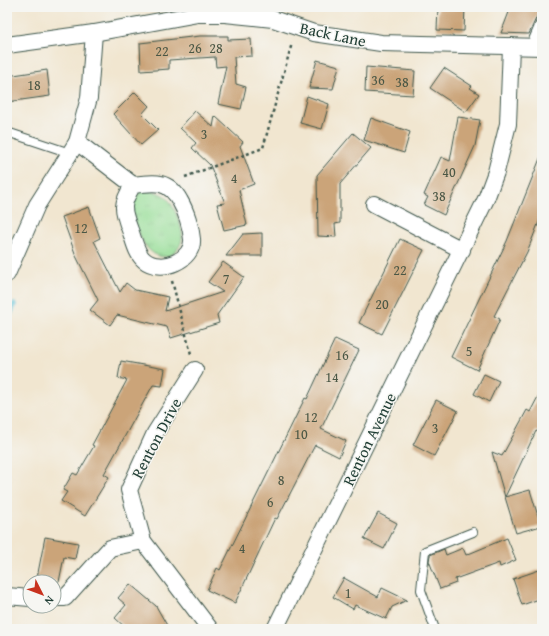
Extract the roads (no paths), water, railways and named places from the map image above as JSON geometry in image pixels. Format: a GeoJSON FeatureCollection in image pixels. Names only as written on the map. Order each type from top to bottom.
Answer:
{"type":"FeatureCollection","features":[{"type":"Feature","properties":{"kind":"street","name":"Back Lane"},"geometry":{"type":"LineString","coordinates":[[7,45],[94,33],[198,14],[275,13],[296,27],[314,33],[381,43],[536,47]]}},
{"type":"Feature","properties":{"kind":"street"},"geometry":{"type":"LineString","coordinates":[[7,274],[37,205],[73,147],[89,98],[94,33]]}},
{"type":"Feature","properties":{"kind":"street","name":"Renton Avenue"},"geometry":{"type":"LineString","coordinates":[[275,629],[486,199],[504,145],[508,124],[511,46]]}},
{"type":"Feature","properties":{"kind":"street"},"geometry":{"type":"LineString","coordinates":[[73,147],[133,185],[149,183],[166,184],[177,194],[184,208],[193,240],[188,253],[177,263],[168,266],[155,266],[144,260],[136,248],[124,213],[125,198],[133,185]]}},
{"type":"Feature","properties":{"kind":"street"},"geometry":{"type":"LineString","coordinates":[[374,204],[462,250]]}},
{"type":"Feature","properties":{"kind":"street","name":"Renton Drive"},"geometry":{"type":"LineString","coordinates":[[195,370],[155,433],[129,490],[143,541],[210,629]]}},
{"type":"Feature","properties":{"kind":"street"},"geometry":{"type":"LineString","coordinates":[[62,598],[65,598],[110,548],[143,541]]}},
{"type":"Feature","properties":{"kind":"street"},"geometry":{"type":"LineString","coordinates":[[7,596],[22,597]]}},
{"type":"Feature","properties":{"kind":"lane"},"geometry":{"type":"LineString","coordinates":[[536,47],[542,19]]}},
{"type":"Feature","properties":{"kind":"lane"},"geometry":{"type":"LineString","coordinates":[[7,132],[73,147]]}},
{"type":"Feature","properties":{"kind":"lane"},"geometry":{"type":"LineString","coordinates":[[436,629],[421,590],[425,551],[473,532]]}},
{"type":"Feature","properties":{"kind":"waterway"},"geometry":{"type":"LineString","coordinates":[[7,320],[14,305]]}}]}
